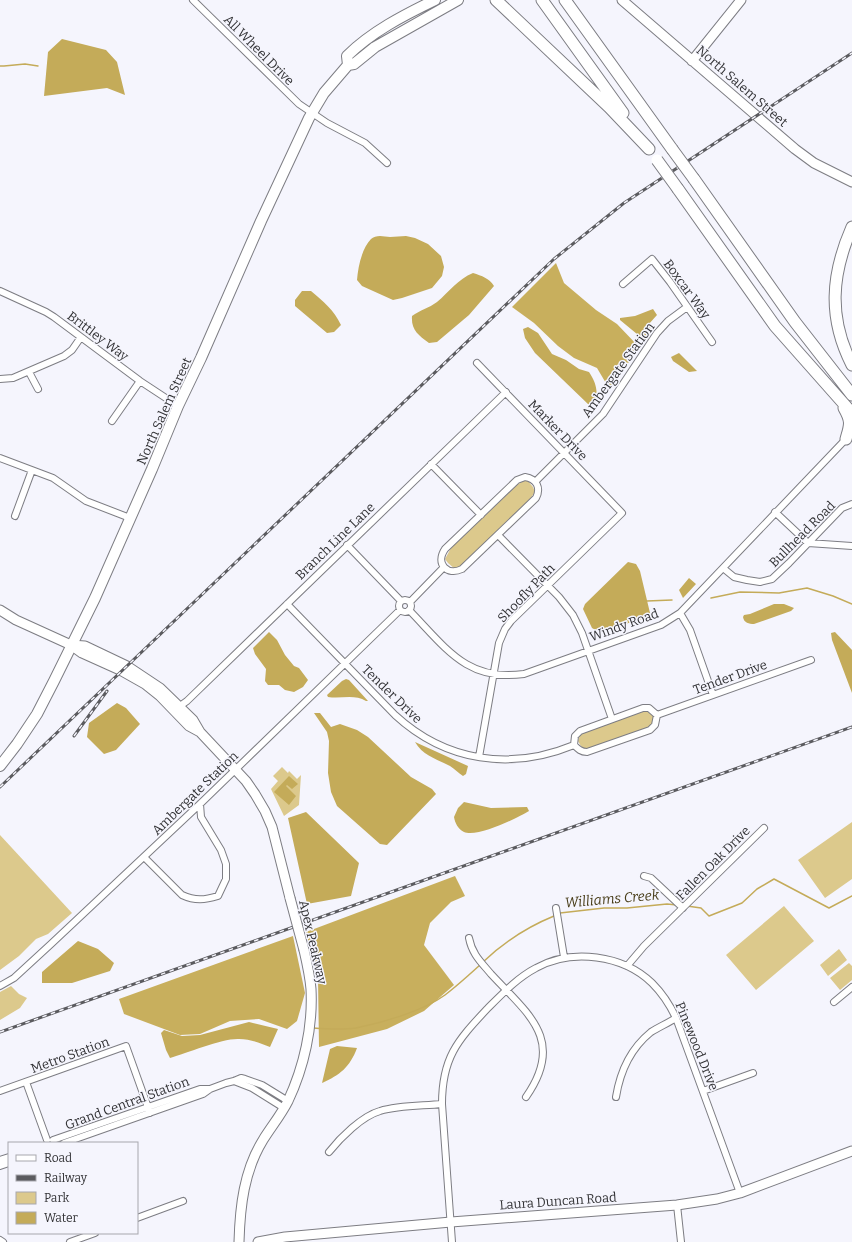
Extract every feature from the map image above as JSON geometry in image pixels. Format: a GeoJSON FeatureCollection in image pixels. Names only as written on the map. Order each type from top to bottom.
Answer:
{"type":"FeatureCollection","features":[{"type":"Feature","properties":{"kind":"highway"},"geometry":{"type":"LineString","coordinates":[[496,0],[609,106],[649,149]]}},
{"type":"Feature","properties":{"kind":"highway"},"geometry":{"type":"LineString","coordinates":[[542,0],[775,326],[852,413]]}},
{"type":"Feature","properties":{"kind":"highway"},"geometry":{"type":"LineString","coordinates":[[565,0],[795,322],[852,395]]}},
{"type":"Feature","properties":{"kind":"highway"},"geometry":{"type":"LineString","coordinates":[[852,227],[838,272],[834,294],[835,315],[852,364]]}},
{"type":"Feature","properties":{"kind":"highway"},"geometry":{"type":"LineString","coordinates":[[840,401],[850,420],[849,438]]}},
{"type":"Feature","properties":{"kind":"main road","name":"North Salem Street"},"geometry":{"type":"LineString","coordinates":[[348,65],[347,56],[364,41],[384,28],[435,0]]}},
{"type":"Feature","properties":{"kind":"main road","name":"North Salem Street"},"geometry":{"type":"LineString","coordinates":[[0,766],[34,719],[95,598],[178,406],[262,221],[312,114],[324,93],[348,65],[354,64],[374,47],[458,0]]}},
{"type":"Feature","properties":{"kind":"main road","name":"North Salem Street"},"geometry":{"type":"LineString","coordinates":[[622,0],[808,159],[836,175],[852,182]]}},
{"type":"Feature","properties":{"kind":"main road"},"geometry":{"type":"LineString","coordinates":[[692,61],[741,0]]}},
{"type":"Feature","properties":{"kind":"main road"},"geometry":{"type":"LineString","coordinates":[[374,47],[388,32],[412,19],[414,14],[413,12]]}},
{"type":"Feature","properties":{"kind":"main road","name":"Apex Peakway"},"geometry":{"type":"LineString","coordinates":[[0,610],[16,620],[71,645],[82,653],[122,670],[145,684],[160,696],[189,726],[200,732]]}},
{"type":"Feature","properties":{"kind":"main road","name":"Apex Peakway"},"geometry":{"type":"LineString","coordinates":[[71,645],[85,646],[127,666],[152,681],[180,706],[193,720],[200,732],[256,794],[271,825],[304,950],[310,981],[311,1014],[302,1064],[286,1105],[262,1140],[249,1169],[240,1206],[239,1242]]}},
{"type":"Feature","properties":{"kind":"main road","name":"Laura Duncan Road"},"geometry":{"type":"LineString","coordinates":[[258,1242],[285,1237],[315,1238],[451,1222],[677,1205],[717,1199],[740,1193],[852,1151]]}},
{"type":"Feature","properties":{"kind":"street","name":"All Wheel Drive"},"geometry":{"type":"LineString","coordinates":[[192,0],[293,99],[326,123],[365,143],[387,163]]}},
{"type":"Feature","properties":{"kind":"street","name":"Boxcar Way"},"geometry":{"type":"LineString","coordinates":[[623,284],[652,259],[712,342]]}},
{"type":"Feature","properties":{"kind":"street","name":"Brittley Way"},"geometry":{"type":"LineString","coordinates":[[0,291],[46,312],[140,381],[178,406]]}},
{"type":"Feature","properties":{"kind":"street","name":"Ambergate Station"},"geometry":{"type":"LineString","coordinates":[[536,481],[603,414],[662,327],[687,307]]}},
{"type":"Feature","properties":{"kind":"street"},"geometry":{"type":"LineString","coordinates":[[0,379],[13,378],[29,372],[68,353],[81,337]]}},
{"type":"Feature","properties":{"kind":"street","name":"Marker Drive"},"geometry":{"type":"LineString","coordinates":[[478,363],[622,513]]}},
{"type":"Feature","properties":{"kind":"street"},"geometry":{"type":"LineString","coordinates":[[29,372],[38,389]]}},
{"type":"Feature","properties":{"kind":"street"},"geometry":{"type":"LineString","coordinates":[[112,421],[140,381]]}},
{"type":"Feature","properties":{"kind":"street","name":"Branch Line Lane"},"geometry":{"type":"LineString","coordinates":[[180,706],[187,701],[506,392]]}},
{"type":"Feature","properties":{"kind":"street","name":"Windy Road"},"geometry":{"type":"LineString","coordinates":[[409,610],[457,658],[474,669],[494,675],[508,676],[524,674],[661,625],[680,613],[775,512],[849,438]]}},
{"type":"Feature","properties":{"kind":"street"},"geometry":{"type":"LineString","coordinates":[[0,458],[53,478],[86,501],[130,518]]}},
{"type":"Feature","properties":{"kind":"street"},"geometry":{"type":"LineString","coordinates":[[431,464],[481,516]]}},
{"type":"Feature","properties":{"kind":"street"},"geometry":{"type":"LineString","coordinates":[[15,516],[32,470]]}},
{"type":"Feature","properties":{"kind":"street"},"geometry":{"type":"LineString","coordinates":[[525,477],[536,481],[539,492],[536,498],[498,535],[462,569],[456,572],[444,568],[441,558],[445,549],[517,480],[525,477]]}},
{"type":"Feature","properties":{"kind":"street","name":"Bullhead Road"},"geometry":{"type":"LineString","coordinates":[[723,568],[734,577],[760,582],[773,578],[842,508],[852,504]]}},
{"type":"Feature","properties":{"kind":"street"},"geometry":{"type":"LineString","coordinates":[[775,512],[808,543],[852,546]]}},
{"type":"Feature","properties":{"kind":"street","name":"Shoofly Path"},"geometry":{"type":"LineString","coordinates":[[479,757],[499,643],[504,630],[548,584],[622,513]]}},
{"type":"Feature","properties":{"kind":"street"},"geometry":{"type":"LineString","coordinates":[[498,535],[548,584],[573,615],[588,650],[612,719]]}},
{"type":"Feature","properties":{"kind":"street"},"geometry":{"type":"LineString","coordinates":[[347,545],[401,601],[404,600],[410,602]]}},
{"type":"Feature","properties":{"kind":"street"},"geometry":{"type":"LineString","coordinates":[[401,601],[399,605],[400,610],[404,612],[409,610],[411,607],[410,602],[444,568]]}},
{"type":"Feature","properties":{"kind":"street","name":"Tender Drive"},"geometry":{"type":"LineString","coordinates":[[287,604],[394,715],[412,729],[441,746],[479,757],[504,760],[521,759],[549,753],[574,745]]}},
{"type":"Feature","properties":{"kind":"street","name":"Ambergate Station"},"geometry":{"type":"LineString","coordinates":[[0,986],[14,978],[144,857],[400,610]]}},
{"type":"Feature","properties":{"kind":"street"},"geometry":{"type":"LineString","coordinates":[[680,613],[690,630],[713,695]]}},
{"type":"Feature","properties":{"kind":"street","name":"Tender Drive"},"geometry":{"type":"LineString","coordinates":[[658,715],[811,660]]}},
{"type":"Feature","properties":{"kind":"street"},"geometry":{"type":"LineString","coordinates":[[643,708],[649,708],[658,715],[655,725],[650,730],[587,752],[583,752],[574,745],[576,736],[580,731],[612,719],[643,708]]}},
{"type":"Feature","properties":{"kind":"street"},"geometry":{"type":"LineString","coordinates":[[144,857],[182,895],[189,898],[202,900],[218,896],[226,879],[226,864],[221,850],[201,818],[200,804]]}},
{"type":"Feature","properties":{"kind":"street","name":"Fallen Oak Drive"},"geometry":{"type":"LineString","coordinates":[[627,966],[644,946],[764,828]]}},
{"type":"Feature","properties":{"kind":"street"},"geometry":{"type":"LineString","coordinates":[[644,876],[651,878],[683,908]]}},
{"type":"Feature","properties":{"kind":"street"},"geometry":{"type":"LineString","coordinates":[[556,908],[564,957]]}},
{"type":"Feature","properties":{"kind":"street"},"geometry":{"type":"LineString","coordinates":[[469,938],[471,949],[537,1025],[543,1053],[541,1068],[534,1085],[526,1096]]}},
{"type":"Feature","properties":{"kind":"street","name":"Pinewood Drive"},"geometry":{"type":"LineString","coordinates":[[452,1242],[442,1104],[444,1073],[452,1053],[462,1036],[506,990],[536,967],[564,957],[597,958],[627,966],[644,977],[658,989],[669,1004],[676,1018],[740,1193]]}},
{"type":"Feature","properties":{"kind":"street"},"geometry":{"type":"LineString","coordinates":[[834,1002],[852,987]]}},
{"type":"Feature","properties":{"kind":"street"},"geometry":{"type":"LineString","coordinates":[[616,1097],[621,1072],[638,1045],[651,1032],[676,1018]]}},
{"type":"Feature","properties":{"kind":"street","name":"Metro Station"},"geometry":{"type":"LineString","coordinates":[[0,1091],[126,1046],[149,1110]]}},
{"type":"Feature","properties":{"kind":"street"},"geometry":{"type":"LineString","coordinates":[[703,1091],[753,1073]]}},
{"type":"Feature","properties":{"kind":"street","name":"Grand Central Station"},"geometry":{"type":"LineString","coordinates":[[49,1141],[203,1094],[210,1089],[234,1082],[241,1078],[262,1085],[286,1105]]}},
{"type":"Feature","properties":{"kind":"street"},"geometry":{"type":"LineString","coordinates":[[26,1082],[49,1141]]}},
{"type":"Feature","properties":{"kind":"street"},"geometry":{"type":"LineString","coordinates":[[330,1152],[337,1142],[374,1113],[387,1109],[442,1104]]}},
{"type":"Feature","properties":{"kind":"street","name":"Grand Central Station"},"geometry":{"type":"LineString","coordinates":[[67,1142],[149,1110]]}},
{"type":"Feature","properties":{"kind":"street"},"geometry":{"type":"LineString","coordinates":[[138,1218],[182,1201]]}},
{"type":"Feature","properties":{"kind":"street"},"geometry":{"type":"LineString","coordinates":[[677,1205],[681,1242]]}},
{"type":"Feature","properties":{"kind":"street"},"geometry":{"type":"LineString","coordinates":[[70,1242],[92,1234]]}},
{"type":"Feature","properties":{"kind":"green space"},"geometry":{"type":"Polygon","coordinates":[[[523,481],[528,481],[535,492],[530,499],[462,565],[455,569],[445,559],[451,548],[523,481]]]}},
{"type":"Feature","properties":{"kind":"green space"},"geometry":{"type":"Polygon","coordinates":[[[645,711],[653,716],[654,722],[649,728],[589,749],[582,747],[578,741],[580,735],[585,732],[645,711]]]}},
{"type":"Feature","properties":{"kind":"green space"},"geometry":{"type":"Polygon","coordinates":[[[282,767],[288,773],[289,771],[297,779],[301,775],[299,805],[284,816],[271,789],[278,781],[273,776],[282,767]]]}},
{"type":"Feature","properties":{"kind":"green space"},"geometry":{"type":"Polygon","coordinates":[[[852,822],[852,879],[825,898],[798,860],[852,822]]]}},
{"type":"Feature","properties":{"kind":"green space"},"geometry":{"type":"Polygon","coordinates":[[[0,835],[72,913],[48,934],[36,939],[19,956],[0,970],[0,835]]]}},
{"type":"Feature","properties":{"kind":"green space"},"geometry":{"type":"Polygon","coordinates":[[[784,906],[814,941],[756,990],[726,955],[784,906]]]}},
{"type":"Feature","properties":{"kind":"green space"},"geometry":{"type":"Polygon","coordinates":[[[839,949],[847,960],[828,976],[820,965],[839,949]]]}},
{"type":"Feature","properties":{"kind":"green space"},"geometry":{"type":"Polygon","coordinates":[[[849,963],[852,966],[852,980],[840,990],[830,978],[849,963]]]}},
{"type":"Feature","properties":{"kind":"green space"},"geometry":{"type":"Polygon","coordinates":[[[11,986],[19,994],[27,998],[20,1008],[0,1020],[0,992],[11,986]]]}},
{"type":"Feature","properties":{"kind":"shaded area"},"geometry":{"type":"Polygon","coordinates":[[[556,263],[564,283],[596,310],[617,324],[639,347],[610,390],[597,368],[574,358],[558,346],[534,323],[512,307],[556,263]]]}},
{"type":"Feature","properties":{"kind":"shaded area"},"geometry":{"type":"Polygon","coordinates":[[[455,876],[465,896],[451,902],[430,923],[424,945],[454,985],[424,1011],[387,1029],[319,1047],[318,978],[306,932],[455,876]]]}},
{"type":"Feature","properties":{"kind":"shaded area"},"geometry":{"type":"Polygon","coordinates":[[[293,936],[305,993],[297,1021],[287,1029],[259,1019],[230,1021],[200,1034],[180,1035],[124,1014],[119,999],[293,936]]]}},
{"type":"Feature","properties":{"kind":"water"},"geometry":{"type":"Polygon","coordinates":[[[62,39],[106,50],[117,62],[125,95],[107,88],[44,96],[48,52],[62,39]]]}},
{"type":"Feature","properties":{"kind":"water"},"geometry":{"type":"Polygon","coordinates":[[[380,236],[406,236],[428,244],[441,256],[444,267],[442,276],[432,288],[393,300],[362,286],[357,280],[359,264],[363,252],[371,239],[380,236]]]}},
{"type":"Feature","properties":{"kind":"water"},"geometry":{"type":"Polygon","coordinates":[[[473,273],[488,279],[494,286],[469,315],[437,342],[429,343],[414,329],[412,316],[437,302],[458,282],[473,273]]]}},
{"type":"Feature","properties":{"kind":"water"},"geometry":{"type":"Polygon","coordinates":[[[302,291],[311,291],[332,310],[341,325],[334,332],[327,333],[295,306],[295,300],[302,291]]]}},
{"type":"Feature","properties":{"kind":"water"},"geometry":{"type":"Polygon","coordinates":[[[653,309],[657,315],[648,325],[651,328],[643,339],[620,320],[620,318],[635,316],[653,309]]]}},
{"type":"Feature","properties":{"kind":"water"},"geometry":{"type":"Polygon","coordinates":[[[528,327],[538,333],[552,354],[566,360],[579,369],[589,372],[596,386],[597,394],[595,402],[589,405],[535,353],[525,338],[523,329],[528,327]]]}},
{"type":"Feature","properties":{"kind":"water"},"geometry":{"type":"Polygon","coordinates":[[[679,353],[697,371],[689,372],[673,361],[671,357],[679,353]]]}},
{"type":"Feature","properties":{"kind":"water"},"geometry":{"type":"Polygon","coordinates":[[[628,562],[636,564],[640,571],[650,613],[645,618],[599,632],[592,628],[583,609],[585,604],[628,562]]]}},
{"type":"Feature","properties":{"kind":"water"},"geometry":{"type":"Polygon","coordinates":[[[689,578],[696,584],[683,598],[679,590],[689,578]]]}},
{"type":"Feature","properties":{"kind":"water"},"geometry":{"type":"Polygon","coordinates":[[[774,604],[784,604],[794,608],[791,611],[754,624],[744,621],[744,615],[774,604]]]}},
{"type":"Feature","properties":{"kind":"water"},"geometry":{"type":"Polygon","coordinates":[[[269,632],[277,640],[285,655],[294,666],[299,668],[308,680],[303,687],[294,692],[285,690],[279,685],[268,685],[265,681],[266,669],[255,654],[253,648],[269,632]]]}},
{"type":"Feature","properties":{"kind":"water"},"geometry":{"type":"Polygon","coordinates":[[[835,632],[852,650],[852,693],[832,640],[831,633],[835,632]]]}},
{"type":"Feature","properties":{"kind":"water"},"geometry":{"type":"Polygon","coordinates":[[[346,679],[349,680],[368,701],[353,697],[328,697],[327,695],[346,679]]]}},
{"type":"Feature","properties":{"kind":"water"},"geometry":{"type":"Polygon","coordinates":[[[117,703],[126,708],[140,724],[116,750],[104,754],[87,737],[89,723],[117,703]]]}},
{"type":"Feature","properties":{"kind":"water"},"geometry":{"type":"Polygon","coordinates":[[[314,713],[320,713],[331,727],[340,724],[357,730],[368,737],[411,777],[432,789],[436,794],[387,845],[380,844],[337,806],[331,792],[328,773],[329,741],[327,732],[314,713]]]}},
{"type":"Feature","properties":{"kind":"water"},"geometry":{"type":"Polygon","coordinates":[[[415,742],[468,766],[466,774],[463,776],[450,766],[426,754],[415,742]]]}},
{"type":"Feature","properties":{"kind":"water"},"geometry":{"type":"Polygon","coordinates":[[[289,776],[298,784],[292,789],[287,785],[286,786],[296,796],[289,805],[274,792],[289,776]]]}},
{"type":"Feature","properties":{"kind":"water"},"geometry":{"type":"Polygon","coordinates":[[[464,802],[491,808],[527,807],[529,811],[487,830],[470,833],[464,832],[460,829],[456,824],[454,817],[458,808],[464,802]]]}},
{"type":"Feature","properties":{"kind":"water"},"geometry":{"type":"Polygon","coordinates":[[[306,812],[359,863],[351,896],[307,904],[288,818],[306,812]]]}},
{"type":"Feature","properties":{"kind":"water"},"geometry":{"type":"Polygon","coordinates":[[[78,941],[98,949],[114,963],[110,971],[72,983],[42,983],[42,972],[78,941]]]}},
{"type":"Feature","properties":{"kind":"water"},"geometry":{"type":"Polygon","coordinates":[[[249,1022],[278,1029],[270,1047],[251,1040],[232,1039],[170,1058],[161,1033],[164,1030],[182,1036],[200,1035],[249,1022]]]}},
{"type":"Feature","properties":{"kind":"water"},"geometry":{"type":"Polygon","coordinates":[[[337,1046],[357,1048],[344,1070],[322,1083],[330,1049],[337,1046]]]}},
{"type":"Feature","properties":{"kind":"waterway"},"geometry":{"type":"LineString","coordinates":[[0,66],[25,64],[38,66]]}},
{"type":"Feature","properties":{"kind":"waterway"},"geometry":{"type":"LineString","coordinates":[[711,598],[740,592],[779,593],[807,588],[852,604]]}},
{"type":"Feature","properties":{"kind":"waterway"},"geometry":{"type":"LineString","coordinates":[[647,601],[672,600]]}},
{"type":"Feature","properties":{"kind":"waterway","name":"Williams Creek"},"geometry":{"type":"LineString","coordinates":[[687,906],[701,908],[709,916],[742,903],[757,889],[774,879],[829,908],[852,896]]}},
{"type":"Feature","properties":{"kind":"waterway","name":"Williams Creek"},"geometry":{"type":"LineString","coordinates":[[560,913],[604,908],[627,908],[667,904],[677,905]]}},
{"type":"Feature","properties":{"kind":"waterway","name":"Williams Creek"},"geometry":{"type":"LineString","coordinates":[[483,962],[516,936],[534,925],[554,916]]}},
{"type":"Feature","properties":{"kind":"waterway","name":"Williams Creek"},"geometry":{"type":"LineString","coordinates":[[313,1028],[356,1028],[390,1020],[414,1011],[436,1001],[445,995],[480,965]]}},
{"type":"Feature","properties":{"kind":"railway"},"geometry":{"type":"LineString","coordinates":[[0,787],[554,259],[624,203],[852,53]]}},
{"type":"Feature","properties":{"kind":"railway"},"geometry":{"type":"LineString","coordinates":[[74,736],[107,691]]}},
{"type":"Feature","properties":{"kind":"railway"},"geometry":{"type":"LineString","coordinates":[[0,1032],[852,727]]}}]}
